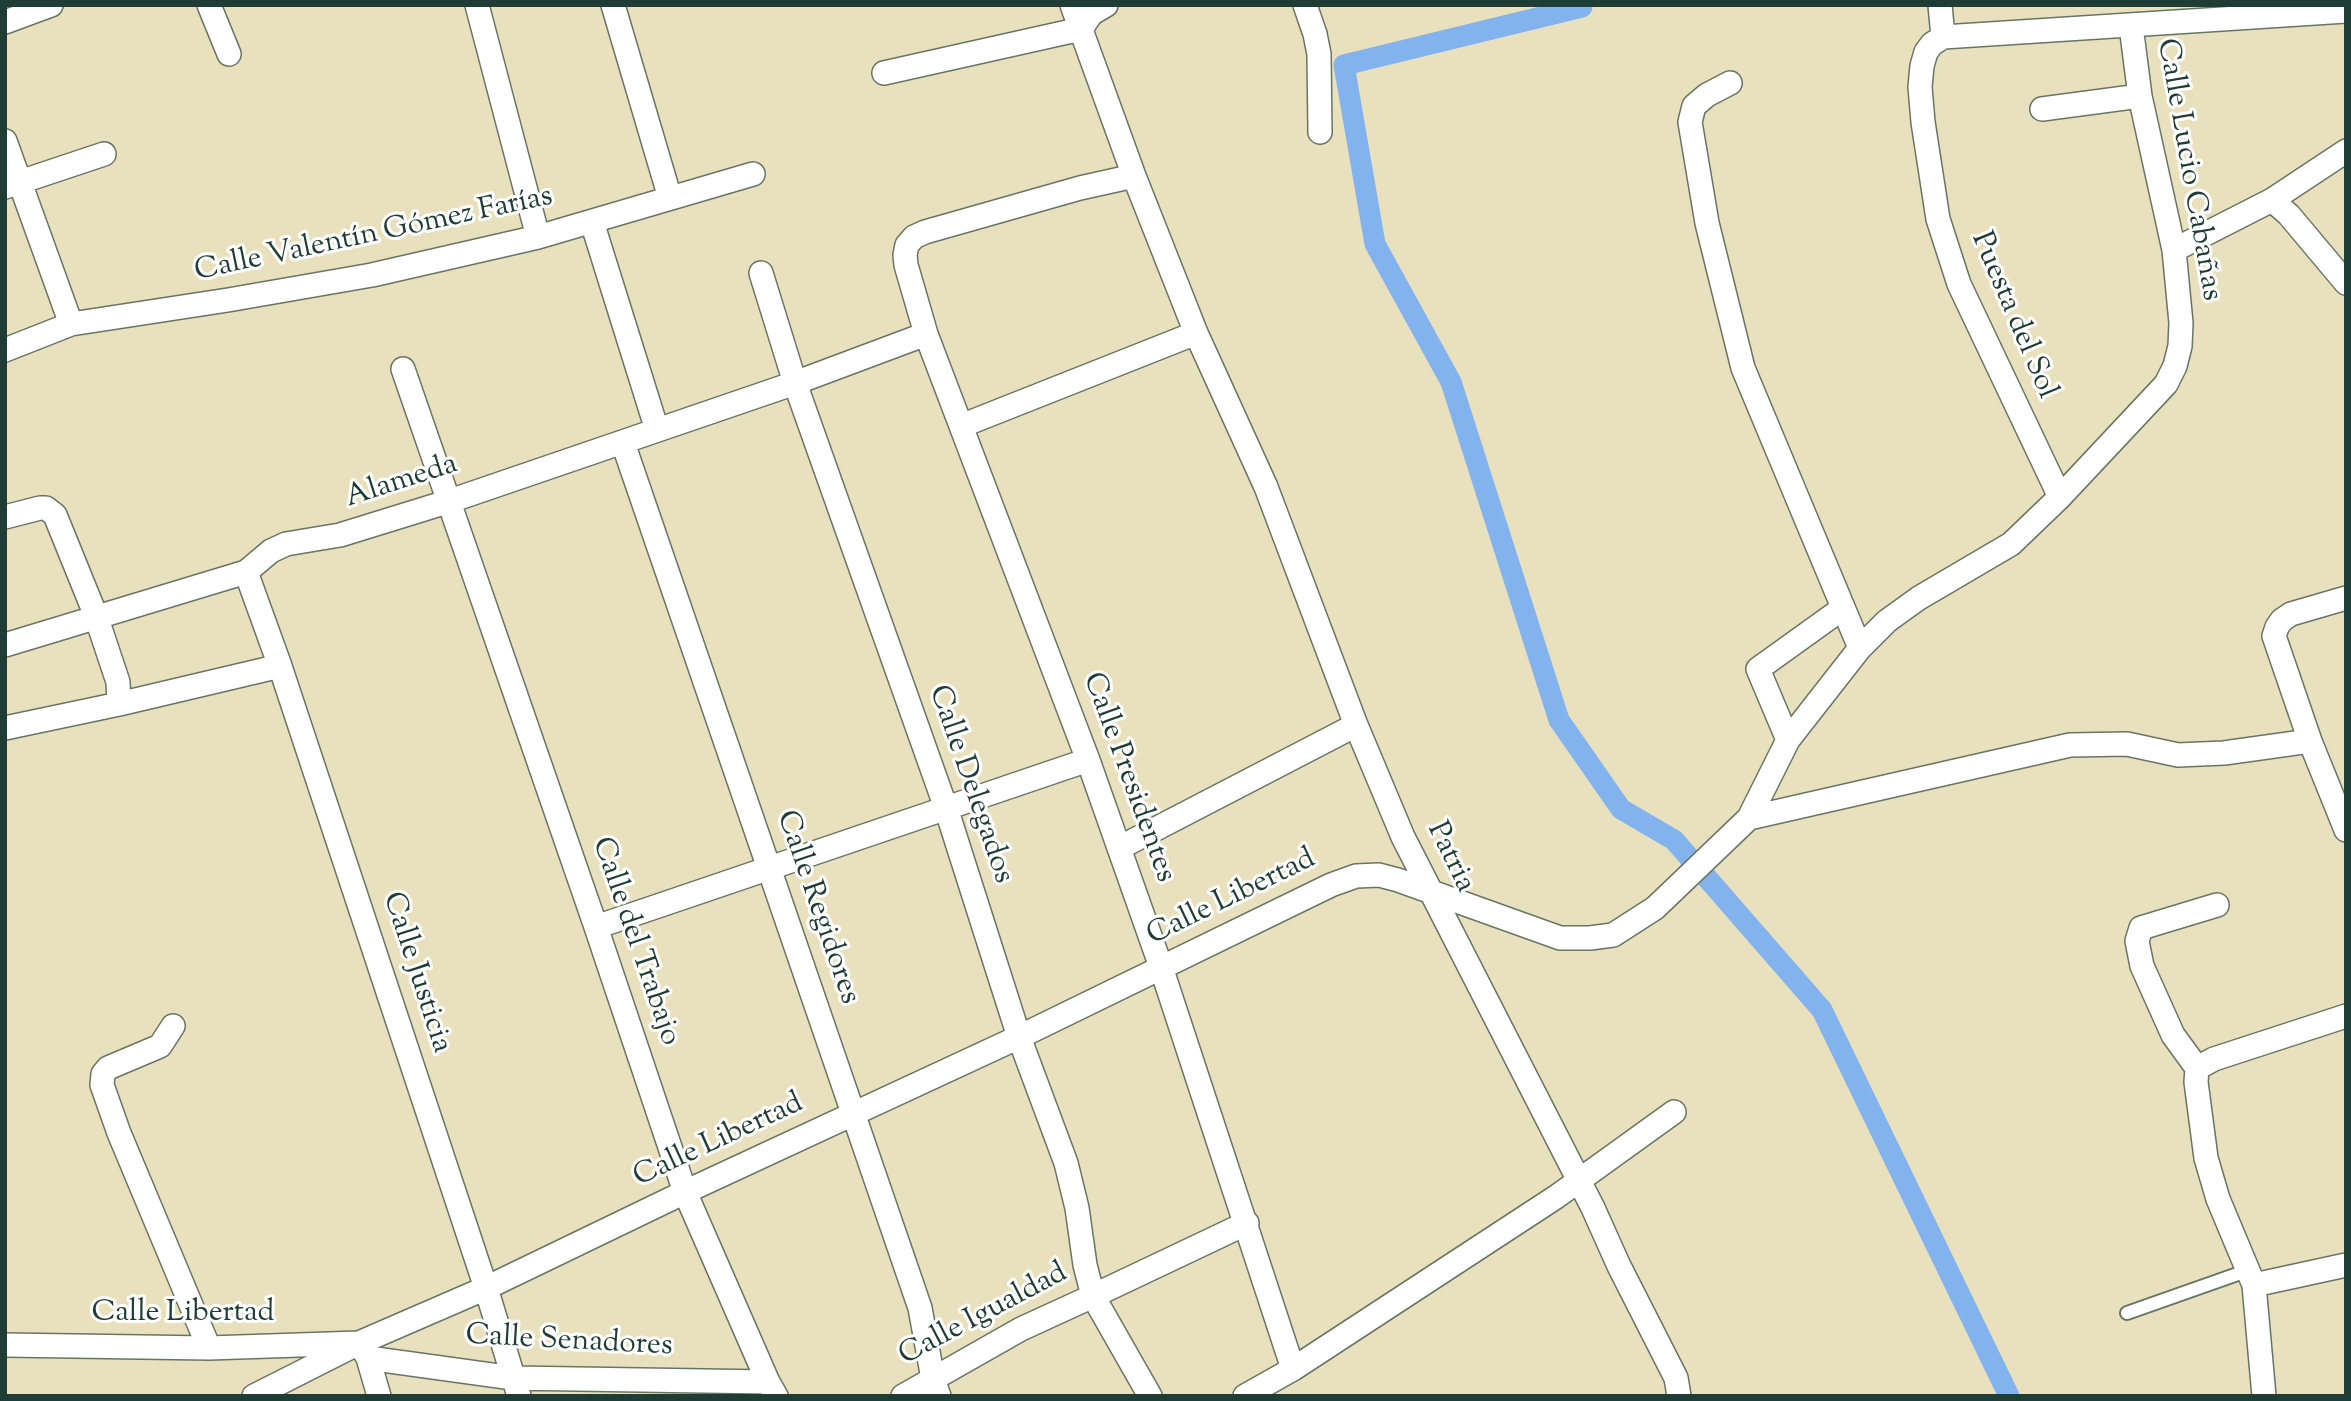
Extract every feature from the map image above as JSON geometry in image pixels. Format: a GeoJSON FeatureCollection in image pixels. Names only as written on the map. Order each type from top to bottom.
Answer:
{"type":"FeatureCollection","features":[{"type":"Feature","properties":{"kind":"street"},"geometry":{"type":"LineString","coordinates":[[5,22],[51,5]]}},
{"type":"Feature","properties":{"kind":"street"},"geometry":{"type":"LineString","coordinates":[[209,5],[229,54]]}},
{"type":"Feature","properties":{"kind":"street"},"geometry":{"type":"LineString","coordinates":[[477,5],[538,237]]}},
{"type":"Feature","properties":{"kind":"street"},"geometry":{"type":"LineString","coordinates":[[612,5],[670,198]]}},
{"type":"Feature","properties":{"kind":"street","name":"Patria"},"geometry":{"type":"LineString","coordinates":[[1072,5],[1108,110],[1196,333],[1266,487],[1356,724],[1403,837],[1579,1181],[1676,1378],[1679,1396]]}},
{"type":"Feature","properties":{"kind":"street"},"geometry":{"type":"LineString","coordinates":[[884,73],[1081,29],[1091,14],[1106,5]]}},
{"type":"Feature","properties":{"kind":"street"},"geometry":{"type":"LineString","coordinates":[[1305,5],[1319,54],[1320,132]]}},
{"type":"Feature","properties":{"kind":"street"},"geometry":{"type":"LineString","coordinates":[[1940,5],[1944,37],[2131,26],[2338,9]]}},
{"type":"Feature","properties":{"kind":"street","name":"Calle Lucio Cabañas"},"geometry":{"type":"LineString","coordinates":[[1749,818],[1788,740],[1860,648],[1887,621],[1919,598],[2011,544],[2060,497],[2166,384],[2175,366],[2180,346],[2181,323],[2174,250],[2140,96],[2131,26]]}},
{"type":"Feature","properties":{"kind":"street","name":"Puesta del Sol"},"geometry":{"type":"LineString","coordinates":[[1944,37],[1932,44],[1926,52],[1920,87],[1938,219],[1959,284],[2060,497]]}},
{"type":"Feature","properties":{"kind":"street"},"geometry":{"type":"LineString","coordinates":[[1730,83],[1707,95],[1694,106],[1690,122],[1707,223],[1743,368],[1860,648]]}},
{"type":"Feature","properties":{"kind":"street"},"geometry":{"type":"LineString","coordinates":[[2042,109],[2140,96]]}},
{"type":"Feature","properties":{"kind":"street"},"geometry":{"type":"LineString","coordinates":[[5,141],[12,185],[71,324]]}},
{"type":"Feature","properties":{"kind":"street"},"geometry":{"type":"LineString","coordinates":[[2174,250],[2272,200],[2346,151]]}},
{"type":"Feature","properties":{"kind":"street"},"geometry":{"type":"LineString","coordinates":[[12,185],[104,154]]}},
{"type":"Feature","properties":{"kind":"street","name":"Calle Valentín Gómez Farías"},"geometry":{"type":"LineString","coordinates":[[5,350],[71,324],[372,275],[538,237],[753,174]]}},
{"type":"Feature","properties":{"kind":"street","name":"Calle Presidentes"},"geometry":{"type":"LineString","coordinates":[[1134,176],[1080,188],[914,237],[907,245],[906,265],[926,334],[1088,760],[1161,967],[1293,1369]]}},
{"type":"Feature","properties":{"kind":"street"},"geometry":{"type":"LineString","coordinates":[[2272,200],[2346,283]]}},
{"type":"Feature","properties":{"kind":"street"},"geometry":{"type":"LineString","coordinates":[[593,222],[657,430]]}},
{"type":"Feature","properties":{"kind":"street","name":"Calle Delegados"},"geometry":{"type":"LineString","coordinates":[[761,273],[795,383],[946,808],[1019,1037],[1066,1163],[1077,1208]]}},
{"type":"Feature","properties":{"kind":"street"},"geometry":{"type":"LineString","coordinates":[[961,426],[1196,333]]}},
{"type":"Feature","properties":{"kind":"street","name":"Alameda"},"geometry":{"type":"LineString","coordinates":[[5,645],[246,572],[271,551],[286,544],[341,535],[450,501],[795,383],[926,334]]}},
{"type":"Feature","properties":{"kind":"street","name":"Calle del Trabajo"},"geometry":{"type":"LineString","coordinates":[[402,369],[450,501],[685,1192],[772,1389]]}},
{"type":"Feature","properties":{"kind":"street","name":"Calle Regidores"},"geometry":{"type":"LineString","coordinates":[[623,443],[920,1308],[936,1387]]}},
{"type":"Feature","properties":{"kind":"street"},"geometry":{"type":"LineString","coordinates":[[5,517],[40,508],[51,510],[96,616],[118,682],[120,704]]}},
{"type":"Feature","properties":{"kind":"street","name":"Calle Justicia"},"geometry":{"type":"LineString","coordinates":[[246,572],[280,666],[486,1288],[516,1387]]}},
{"type":"Feature","properties":{"kind":"street"},"geometry":{"type":"LineString","coordinates":[[2346,598],[2291,614],[2282,620],[2274,636],[2310,741],[2346,830]]}},
{"type":"Feature","properties":{"kind":"street"},"geometry":{"type":"LineString","coordinates":[[1788,740],[1758,669],[1843,608]]}},
{"type":"Feature","properties":{"kind":"street"},"geometry":{"type":"LineString","coordinates":[[5,728],[280,666]]}},
{"type":"Feature","properties":{"kind":"street"},"geometry":{"type":"LineString","coordinates":[[1119,848],[1356,724]]}},
{"type":"Feature","properties":{"kind":"street"},"geometry":{"type":"LineString","coordinates":[[1749,818],[2070,746],[2127,744],[2178,755],[2224,753],[2310,741]]}},
{"type":"Feature","properties":{"kind":"street"},"geometry":{"type":"LineString","coordinates":[[596,927],[1088,760]]}},
{"type":"Feature","properties":{"kind":"street","name":"Calle Libertad"},"geometry":{"type":"LineString","coordinates":[[5,1346],[363,1351],[685,1192],[1019,1037],[1331,885],[1356,876],[1378,875],[1560,938],[1613,935],[1636,923],[1666,898],[1749,818]]}},
{"type":"Feature","properties":{"kind":"street"},"geometry":{"type":"LineString","coordinates":[[2217,905],[2141,928],[2137,941],[2141,965],[2173,1035],[2197,1068],[2196,1082],[2206,1158],[2218,1199],[2251,1277],[2264,1396]]}},
{"type":"Feature","properties":{"kind":"street"},"geometry":{"type":"LineString","coordinates":[[2197,1068],[2214,1059],[2346,1016]]}},
{"type":"Feature","properties":{"kind":"street"},"geometry":{"type":"LineString","coordinates":[[173,1026],[160,1046],[108,1068],[103,1074],[102,1086],[209,1348]]}},
{"type":"Feature","properties":{"kind":"street"},"geometry":{"type":"LineString","coordinates":[[1245,1396],[1293,1369],[1579,1181],[1674,1112]]}},
{"type":"Feature","properties":{"kind":"street","name":"Calle Igualdad"},"geometry":{"type":"LineString","coordinates":[[903,1396],[936,1387],[1021,1329],[1093,1296],[1085,1265],[1077,1208]]}},
{"type":"Feature","properties":{"kind":"street"},"geometry":{"type":"LineString","coordinates":[[1150,1396],[1093,1296],[1247,1223]]}},
{"type":"Feature","properties":{"kind":"street"},"geometry":{"type":"LineString","coordinates":[[2251,1277],[2346,1265]]}},
{"type":"Feature","properties":{"kind":"street"},"geometry":{"type":"LineString","coordinates":[[254,1396],[363,1351],[379,1396]]}},
{"type":"Feature","properties":{"kind":"street","name":"Calle Senadores"},"geometry":{"type":"LineString","coordinates":[[363,1351],[516,1387],[772,1389]]}},
{"type":"Feature","properties":{"kind":"lane"},"geometry":{"type":"LineString","coordinates":[[2127,1313],[2251,1277]]}},
{"type":"Feature","properties":{"kind":"waterway"},"geometry":{"type":"LineString","coordinates":[[1582,5],[1344,65],[1375,244],[1451,382],[1559,720],[1621,809],[1674,840],[1822,1010],[2009,1396]]}}]}
